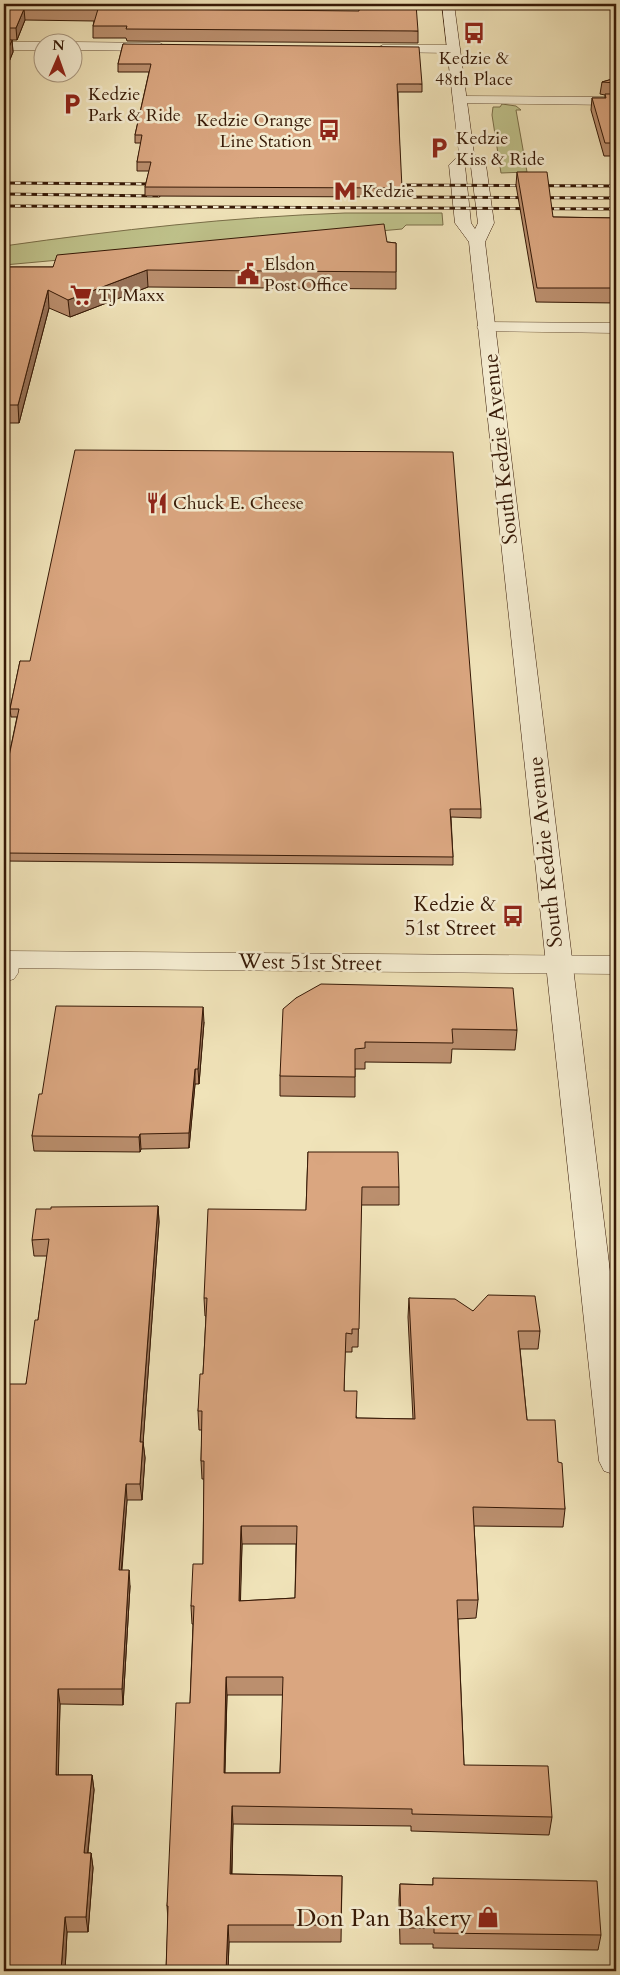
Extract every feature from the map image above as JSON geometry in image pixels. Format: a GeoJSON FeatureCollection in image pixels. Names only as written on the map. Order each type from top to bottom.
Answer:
{"type":"FeatureCollection","features":[{"type":"Feature","properties":{"kind":"main road","name":"South Kedzie Avenue"},"geometry":{"type":"LineString","coordinates":[[448,4],[467,156],[478,165],[486,223],[477,242]]}},
{"type":"Feature","properties":{"kind":"main road"},"geometry":{"type":"LineString","coordinates":[[4,46],[32,46]]}},
{"type":"Feature","properties":{"kind":"main road"},"geometry":{"type":"LineString","coordinates":[[82,46],[174,47]]}},
{"type":"Feature","properties":{"kind":"main road"},"geometry":{"type":"LineString","coordinates":[[370,49],[454,49]]}},
{"type":"Feature","properties":{"kind":"main road"},"geometry":{"type":"LineString","coordinates":[[460,100],[616,100]]}},
{"type":"Feature","properties":{"kind":"main road","name":"South Kedzie Avenue"},"geometry":{"type":"LineString","coordinates":[[467,156],[457,165],[463,223],[477,242],[616,1461]]}},
{"type":"Feature","properties":{"kind":"main road"},"geometry":{"type":"LineString","coordinates":[[486,327],[616,328]]}},
{"type":"Feature","properties":{"kind":"main road","name":"West 51st Street"},"geometry":{"type":"LineString","coordinates":[[5,964],[616,965]]}},
{"type":"Feature","properties":{"kind":"green space"},"geometry":{"type":"Polygon","coordinates":[[[502,104],[516,106],[521,110],[516,110],[527,172],[501,173],[492,115],[493,107],[500,107],[502,104]]]}},
{"type":"Feature","properties":{"kind":"green space"},"geometry":{"type":"Polygon","coordinates":[[[345,213],[442,213],[443,225],[406,225],[402,229],[4,265],[4,246],[174,225],[345,213]]]}},
{"type":"Feature","properties":{"kind":"building"},"geometry":{"type":"Polygon","coordinates":[[[4,4],[153,4],[152,9],[359,11],[359,4],[416,4],[418,31],[126,29],[127,26],[93,26],[98,9],[24,9],[16,28],[4,28],[4,4]]]}},
{"type":"Feature","properties":{"kind":"building"},"geometry":{"type":"Polygon","coordinates":[[[4,39],[12,40],[4,59],[4,39]]]}},
{"type":"Feature","properties":{"kind":"building"},"geometry":{"type":"Polygon","coordinates":[[[123,44],[419,47],[422,84],[397,84],[402,188],[145,187],[151,162],[137,162],[142,135],[135,135],[151,64],[118,64],[123,44]]]}},
{"type":"Feature","properties":{"kind":"building"},"geometry":{"type":"Polygon","coordinates":[[[616,78],[616,83],[602,82],[616,78]]]}},
{"type":"Feature","properties":{"kind":"building"},"geometry":{"type":"Polygon","coordinates":[[[605,94],[616,94],[616,143],[605,143],[592,98],[606,98],[605,94]]]}},
{"type":"Feature","properties":{"kind":"building"},"geometry":{"type":"Polygon","coordinates":[[[517,172],[547,172],[553,217],[616,218],[616,288],[537,288],[517,172]]]}},
{"type":"Feature","properties":{"kind":"building"},"geometry":{"type":"Polygon","coordinates":[[[384,224],[387,242],[396,243],[396,272],[147,270],[68,300],[48,290],[18,405],[4,405],[4,267],[53,267],[57,255],[384,224]]]}},
{"type":"Feature","properties":{"kind":"building"},"geometry":{"type":"Polygon","coordinates":[[[75,450],[453,452],[481,809],[450,809],[453,857],[4,853],[4,780],[19,709],[10,709],[20,661],[30,661],[75,450]]]}},
{"type":"Feature","properties":{"kind":"building"},"geometry":{"type":"Polygon","coordinates":[[[321,984],[513,988],[517,1030],[452,1029],[453,1043],[365,1042],[365,1048],[355,1049],[355,1077],[280,1076],[283,1009],[296,998],[321,984]]]}},
{"type":"Feature","properties":{"kind":"building"},"geometry":{"type":"Polygon","coordinates":[[[56,1006],[203,1007],[198,1069],[195,1069],[189,1133],[140,1134],[139,1137],[32,1136],[39,1094],[42,1094],[56,1006]]]}},
{"type":"Feature","properties":{"kind":"building"},"geometry":{"type":"Polygon","coordinates":[[[308,1152],[398,1152],[399,1187],[362,1187],[359,1329],[352,1329],[352,1334],[346,1333],[344,1391],[357,1391],[356,1418],[415,1419],[409,1298],[455,1299],[473,1311],[488,1295],[535,1296],[540,1331],[518,1331],[527,1420],[555,1420],[558,1462],[562,1463],[565,1509],[473,1507],[478,1600],[457,1600],[464,1765],[548,1766],[552,1817],[412,1814],[412,1809],[232,1806],[230,1874],[342,1876],[341,1925],[228,1925],[226,1971],[166,1971],[176,1703],[190,1703],[194,1606],[191,1606],[193,1564],[203,1564],[204,1461],[201,1461],[202,1411],[198,1411],[200,1374],[203,1374],[207,1298],[204,1298],[208,1209],[306,1210],[308,1152]],[[241,1526],[239,1601],[295,1598],[297,1526],[241,1526]],[[226,1677],[224,1773],[280,1773],[283,1677],[226,1677]]]}},
{"type":"Feature","properties":{"kind":"building"},"geometry":{"type":"Polygon","coordinates":[[[158,1206],[140,1442],[143,1442],[140,1484],[126,1484],[119,1570],[129,1570],[122,1689],[58,1689],[56,1775],[92,1775],[84,1853],[91,1853],[86,1917],[65,1917],[61,1971],[4,1971],[4,1841],[7,1838],[4,1838],[4,1422],[8,1384],[26,1384],[35,1320],[38,1320],[49,1239],[32,1240],[36,1209],[51,1209],[51,1207],[158,1206]]]}},
{"type":"Feature","properties":{"kind":"building"},"geometry":{"type":"Polygon","coordinates":[[[433,1878],[597,1881],[601,1935],[434,1933],[434,1928],[401,1928],[400,1884],[433,1885],[433,1878]]]}},
{"type":"Feature","properties":{"kind":"railway"},"geometry":{"type":"LineString","coordinates":[[4,183],[159,184]]}},
{"type":"Feature","properties":{"kind":"railway"},"geometry":{"type":"LineString","coordinates":[[389,185],[616,186]]}},
{"type":"Feature","properties":{"kind":"railway"},"geometry":{"type":"LineString","coordinates":[[4,194],[159,196]]}},
{"type":"Feature","properties":{"kind":"railway"},"geometry":{"type":"LineString","coordinates":[[389,197],[616,198]]}},
{"type":"Feature","properties":{"kind":"railway"},"geometry":{"type":"LineString","coordinates":[[4,206],[616,209]]}},
{"type":"Feature","properties":{"kind":"place","name":"Kedzie & 48th Place"},"geometry":{"type":"Point","coordinates":[474,33]}},
{"type":"Feature","properties":{"kind":"place","name":"Kedzie Park & Ride"},"geometry":{"type":"Point","coordinates":[72,104]}},
{"type":"Feature","properties":{"kind":"place","name":"Kedzie Orange Line Station"},"geometry":{"type":"Point","coordinates":[329,130]}},
{"type":"Feature","properties":{"kind":"place","name":"Kedzie Kiss & Ride"},"geometry":{"type":"Point","coordinates":[439,148]}},
{"type":"Feature","properties":{"kind":"place","name":"Kedzie"},"geometry":{"type":"Point","coordinates":[345,191]}},
{"type":"Feature","properties":{"kind":"place","name":"Elsdon Post Office"},"geometry":{"type":"Point","coordinates":[248,274]}},
{"type":"Feature","properties":{"kind":"place","name":"TJ Maxx"},"geometry":{"type":"Point","coordinates":[81,295]}},
{"type":"Feature","properties":{"kind":"place","name":"Chuck E. Cheese"},"geometry":{"type":"Point","coordinates":[157,503]}},
{"type":"Feature","properties":{"kind":"place","name":"Kedzie & 51st Street"},"geometry":{"type":"Point","coordinates":[513,916]}},
{"type":"Feature","properties":{"kind":"place","name":"Don Pan Bakery"},"geometry":{"type":"Point","coordinates":[488,1917]}}]}
